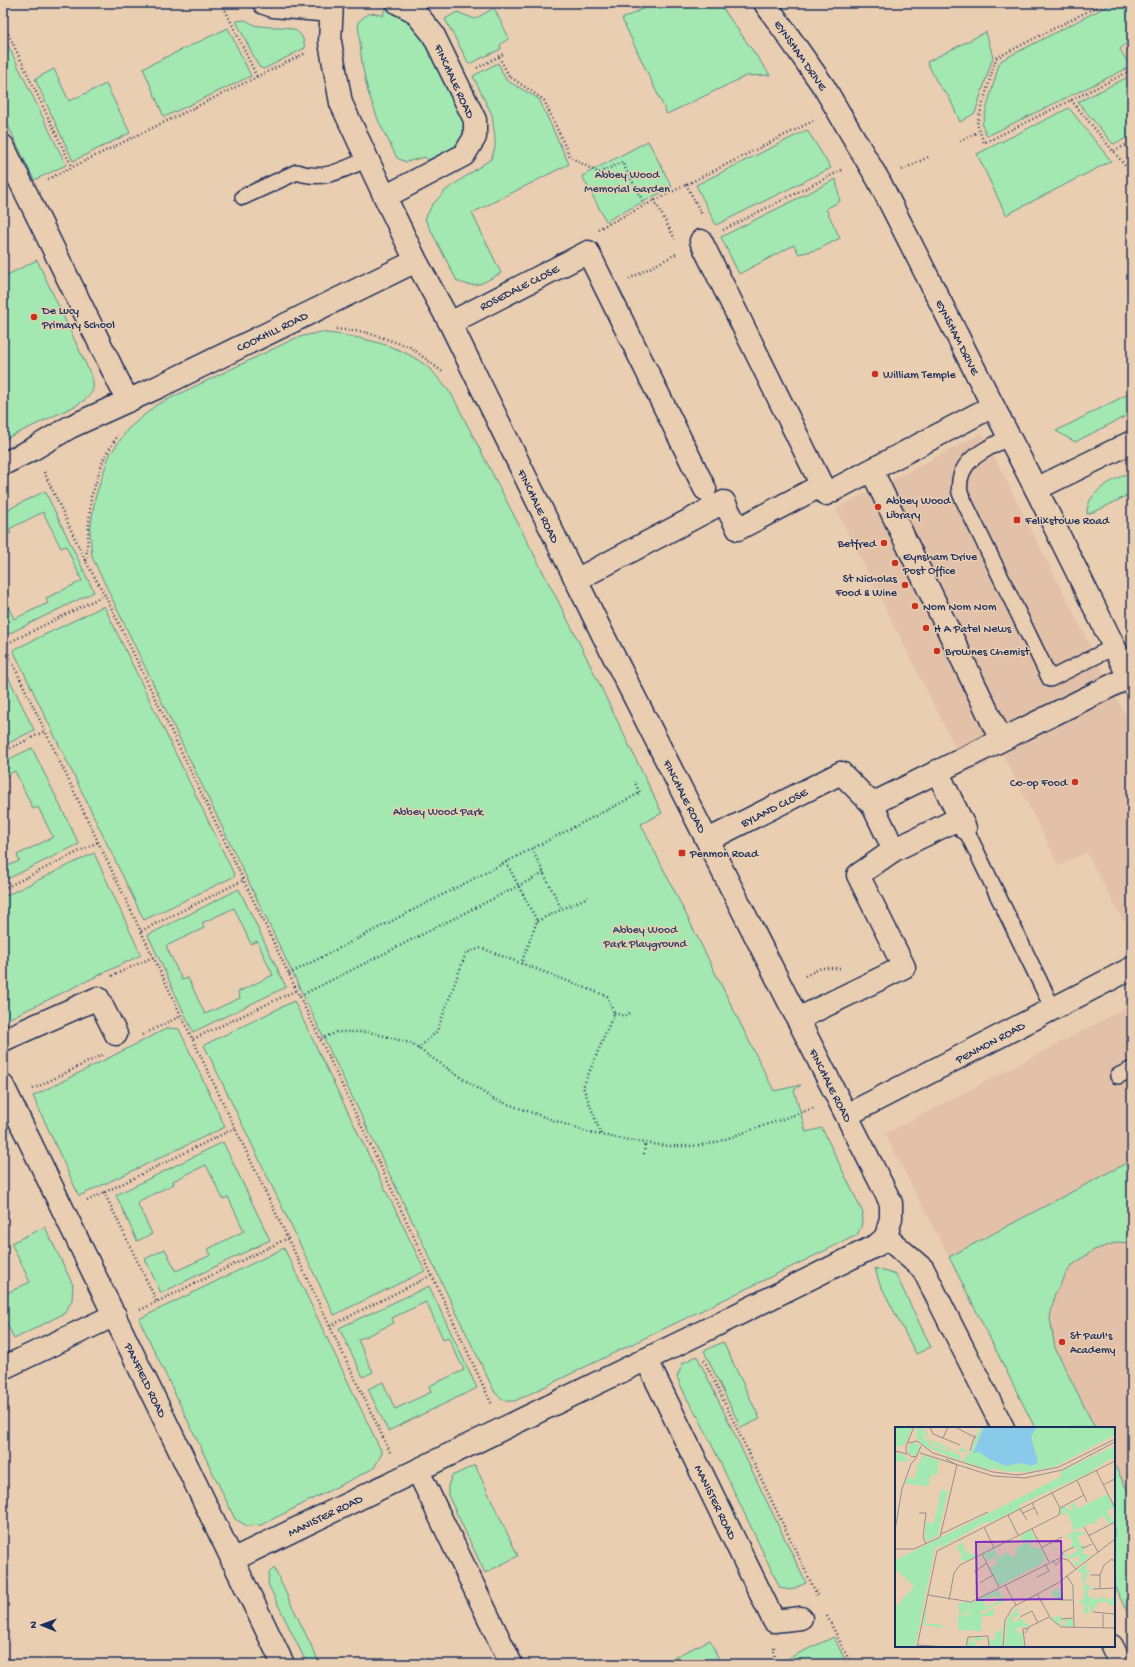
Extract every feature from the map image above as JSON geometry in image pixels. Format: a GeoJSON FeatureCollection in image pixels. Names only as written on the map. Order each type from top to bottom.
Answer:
{"type":"FeatureCollection","features":[{"type":"Feature","properties":{"kind":"street","name":"FINCHALE ROAD"},"geometry":{"type":"LineString","coordinates":[[264,3],[273,6],[332,7],[330,42],[341,103],[416,261],[450,323],[576,580],[891,1204],[891,1218],[886,1238]]}},
{"type":"Feature","properties":{"kind":"street","name":"FINCHALE ROAD"},"geometry":{"type":"LineString","coordinates":[[385,197],[464,155],[475,138],[475,120],[432,34],[414,11],[398,3]]}},
{"type":"Feature","properties":{"kind":"street","name":"EYNSHAM DRIVE"},"geometry":{"type":"LineString","coordinates":[[764,3],[824,87],[879,181],[1036,489],[1130,680]]}},
{"type":"Feature","properties":{"kind":"street"},"geometry":{"type":"LineString","coordinates":[[3,146],[128,401]]}},
{"type":"Feature","properties":{"kind":"street"},"geometry":{"type":"LineString","coordinates":[[706,238],[826,494],[993,406]]}},
{"type":"Feature","properties":{"kind":"street"},"geometry":{"type":"LineString","coordinates":[[588,252],[705,489]]}},
{"type":"Feature","properties":{"kind":"street","name":"ROSEDALE CLOSE"},"geometry":{"type":"LineString","coordinates":[[450,323],[588,252]]}},
{"type":"Feature","properties":{"kind":"street","name":"COOKHILL ROAD"},"geometry":{"type":"LineString","coordinates":[[3,464],[34,449],[70,427],[128,401],[416,261]]}},
{"type":"Feature","properties":{"kind":"street"},"geometry":{"type":"LineString","coordinates":[[1036,489],[1132,442]]}},
{"type":"Feature","properties":{"kind":"street"},"geometry":{"type":"LineString","coordinates":[[872,471],[1001,740]]}},
{"type":"Feature","properties":{"kind":"street"},"geometry":{"type":"LineString","coordinates":[[576,580],[724,502],[738,529],[822,485]]}},
{"type":"Feature","properties":{"kind":"street"},"geometry":{"type":"LineString","coordinates":[[894,850],[872,804],[1001,740],[1130,680]]}},
{"type":"Feature","properties":{"kind":"street"},"geometry":{"type":"LineString","coordinates":[[798,1020],[904,967],[858,875],[894,850],[963,823],[938,771]]}},
{"type":"Feature","properties":{"kind":"street","name":"BYLAND CLOSE"},"geometry":{"type":"LineString","coordinates":[[708,840],[841,773],[872,804]]}},
{"type":"Feature","properties":{"kind":"street","name":"PENMON ROAD"},"geometry":{"type":"LineString","coordinates":[[842,1107],[1053,1009],[1132,968]]}},
{"type":"Feature","properties":{"kind":"street"},"geometry":{"type":"LineString","coordinates":[[3,1040],[98,998],[111,1043]]}},
{"type":"Feature","properties":{"kind":"street","name":"PANFIELD ROAD"},"geometry":{"type":"LineString","coordinates":[[6,1096],[116,1318],[283,1664]]}},
{"type":"Feature","properties":{"kind":"street"},"geometry":{"type":"LineString","coordinates":[[886,1238],[922,1269],[1002,1427]]}},
{"type":"Feature","properties":{"kind":"street","name":"MANISTER ROAD"},"geometry":{"type":"LineString","coordinates":[[232,1560],[692,1337],[877,1245],[886,1238]]}},
{"type":"Feature","properties":{"kind":"street"},"geometry":{"type":"LineString","coordinates":[[3,1368],[116,1318]]}},
{"type":"Feature","properties":{"kind":"street","name":"MANISTER ROAD"},"geometry":{"type":"LineString","coordinates":[[646,1359],[774,1621],[800,1618]]}},
{"type":"Feature","properties":{"kind":"street"},"geometry":{"type":"LineString","coordinates":[[410,1474],[511,1664]]}},
{"type":"Feature","properties":{"kind":"street"},"geometry":{"type":"LineString","coordinates":[[1112,1647],[1121,1664]]}},
{"type":"Feature","properties":{"kind":"lane"},"geometry":{"type":"LineString","coordinates":[[243,196],[297,172],[309,176],[328,175],[368,159]]}},
{"type":"Feature","properties":{"kind":"lane"},"geometry":{"type":"LineString","coordinates":[[1009,437],[971,458],[962,471],[959,486],[960,493],[1050,678],[1114,647]]}},
{"type":"Feature","properties":{"kind":"lane"},"geometry":{"type":"LineString","coordinates":[[963,823],[1053,1009]]}},
{"type":"Feature","properties":{"kind":"lane"},"geometry":{"type":"LineString","coordinates":[[1118,1076],[1132,1069]]}},
{"type":"Feature","properties":{"kind":"path"},"geometry":{"type":"LineString","coordinates":[[222,3],[257,77]]}},
{"type":"Feature","properties":{"kind":"path"},"geometry":{"type":"LineString","coordinates":[[1093,3],[1095,8]]}},
{"type":"Feature","properties":{"kind":"path"},"geometry":{"type":"LineString","coordinates":[[1104,3],[996,58],[976,124],[978,132],[984,143],[1132,70]]}},
{"type":"Feature","properties":{"kind":"path"},"geometry":{"type":"LineString","coordinates":[[3,23],[72,167]]}},
{"type":"Feature","properties":{"kind":"path"},"geometry":{"type":"LineString","coordinates":[[25,190],[330,42]]}},
{"type":"Feature","properties":{"kind":"path"},"geometry":{"type":"LineString","coordinates":[[499,57],[509,76],[544,100],[570,157],[599,173],[622,162],[645,205]]}},
{"type":"Feature","properties":{"kind":"path"},"geometry":{"type":"LineString","coordinates":[[1071,100],[1132,174]]}},
{"type":"Feature","properties":{"kind":"path"},"geometry":{"type":"LineString","coordinates":[[588,252],[581,237],[837,109]]}},
{"type":"Feature","properties":{"kind":"path"},"geometry":{"type":"LineString","coordinates":[[960,141],[978,132]]}},
{"type":"Feature","properties":{"kind":"path"},"geometry":{"type":"LineString","coordinates":[[1114,151],[1132,142]]}},
{"type":"Feature","properties":{"kind":"path"},"geometry":{"type":"LineString","coordinates":[[607,290],[706,238],[866,158]]}},
{"type":"Feature","properties":{"kind":"path"},"geometry":{"type":"LineString","coordinates":[[686,184],[706,238]]}},
{"type":"Feature","properties":{"kind":"path"},"geometry":{"type":"LineString","coordinates":[[654,200],[682,251]]}},
{"type":"Feature","properties":{"kind":"path"},"geometry":{"type":"LineString","coordinates":[[334,329],[365,332],[410,347],[445,374]]}},
{"type":"Feature","properties":{"kind":"path"},"geometry":{"type":"LineString","coordinates":[[86,562],[91,497],[104,458],[119,433]]}},
{"type":"Feature","properties":{"kind":"path"},"geometry":{"type":"LineString","coordinates":[[34,449],[86,562],[105,595],[321,1039],[432,1275],[502,1429]]}},
{"type":"Feature","properties":{"kind":"path"},"geometry":{"type":"LineString","coordinates":[[105,595],[4,644],[330,1326],[410,1474]]}},
{"type":"Feature","properties":{"kind":"path"},"geometry":{"type":"LineString","coordinates":[[3,752],[45,731]]}},
{"type":"Feature","properties":{"kind":"path"},"geometry":{"type":"LineString","coordinates":[[289,974],[640,793],[634,781]]}},
{"type":"Feature","properties":{"kind":"path"},"geometry":{"type":"LineString","coordinates":[[3,889],[98,842]]}},
{"type":"Feature","properties":{"kind":"path"},"geometry":{"type":"LineString","coordinates":[[532,849],[562,910]]}},
{"type":"Feature","properties":{"kind":"path"},"geometry":{"type":"LineString","coordinates":[[506,862],[537,921]]}},
{"type":"Feature","properties":{"kind":"path"},"geometry":{"type":"LineString","coordinates":[[300,996],[544,873]]}},
{"type":"Feature","properties":{"kind":"path"},"geometry":{"type":"LineString","coordinates":[[141,931],[244,880]]}},
{"type":"Feature","properties":{"kind":"path"},"geometry":{"type":"LineString","coordinates":[[521,964],[537,921],[588,897]]}},
{"type":"Feature","properties":{"kind":"path"},"geometry":{"type":"LineString","coordinates":[[418,1049],[437,1030],[466,953],[481,948],[607,996],[614,1013],[583,1087],[601,1134]]}},
{"type":"Feature","properties":{"kind":"path"},"geometry":{"type":"LineString","coordinates":[[193,1039],[297,990]]}},
{"type":"Feature","properties":{"kind":"path"},"geometry":{"type":"LineString","coordinates":[[614,1013],[625,1016],[630,1012]]}},
{"type":"Feature","properties":{"kind":"path"},"geometry":{"type":"LineString","coordinates":[[141,1036],[181,1016]]}},
{"type":"Feature","properties":{"kind":"path"},"geometry":{"type":"LineString","coordinates":[[321,1039],[337,1032],[369,1032],[410,1043],[492,1099],[590,1133],[644,1143],[684,1146],[714,1143],[792,1116],[842,1107]]}},
{"type":"Feature","properties":{"kind":"path"},"geometry":{"type":"LineString","coordinates":[[6,1096],[111,1043]]}},
{"type":"Feature","properties":{"kind":"path"},"geometry":{"type":"LineString","coordinates":[[64,1212],[235,1128]]}},
{"type":"Feature","properties":{"kind":"path"},"geometry":{"type":"LineString","coordinates":[[644,1143],[644,1154]]}},
{"type":"Feature","properties":{"kind":"path"},"geometry":{"type":"LineString","coordinates":[[104,1192],[157,1302]]}},
{"type":"Feature","properties":{"kind":"path"},"geometry":{"type":"LineString","coordinates":[[116,1318],[157,1302],[288,1238]]}},
{"type":"Feature","properties":{"kind":"path"},"geometry":{"type":"LineString","coordinates":[[330,1326],[432,1275]]}},
{"type":"Feature","properties":{"kind":"path"},"geometry":{"type":"LineString","coordinates":[[692,1337],[819,1600]]}},
{"type":"Feature","properties":{"kind":"path"},"geometry":{"type":"LineString","coordinates":[[826,1614],[851,1664]]}},
{"type":"Feature","properties":{"kind":"shaded area"},"geometry":{"type":"Polygon","coordinates":[[[982,433],[1132,728],[1132,916],[1123,921],[1086,852],[1059,866],[1003,755],[968,773],[836,509],[982,433]]]}},
{"type":"Feature","properties":{"kind":"shaded area","name":"St Paul's Academy"},"geometry":{"type":"Polygon","coordinates":[[[1132,1005],[1132,1621],[1115,1588],[1115,1427],[1034,1427],[885,1134],[1132,1005]]]}},
{"type":"Feature","properties":{"kind":"green space"},"geometry":{"type":"Polygon","coordinates":[[[654,3],[719,3],[770,75],[746,76],[667,114],[622,19],[654,3]]]}},
{"type":"Feature","properties":{"kind":"green space"},"geometry":{"type":"Polygon","coordinates":[[[1113,3],[1132,3],[1132,39],[1120,49],[1130,67],[987,136],[982,125],[999,64],[1002,60],[1113,3]]]}},
{"type":"Feature","properties":{"kind":"green space"},"geometry":{"type":"Polygon","coordinates":[[[385,7],[416,28],[464,122],[462,140],[455,147],[428,160],[425,157],[406,162],[397,158],[379,122],[368,92],[362,64],[358,22],[372,13],[383,16],[385,7]]]}},
{"type":"Feature","properties":{"kind":"green space"},"geometry":{"type":"Polygon","coordinates":[[[494,8],[509,38],[500,45],[501,49],[469,64],[445,19],[457,12],[475,19],[494,8]]]}},
{"type":"Feature","properties":{"kind":"green space"},"geometry":{"type":"Polygon","coordinates":[[[245,20],[258,26],[282,27],[295,30],[303,39],[305,48],[264,69],[259,67],[236,21],[245,20]]]}},
{"type":"Feature","properties":{"kind":"green space"},"geometry":{"type":"Polygon","coordinates":[[[228,28],[251,76],[164,117],[143,68],[228,28]]]}},
{"type":"Feature","properties":{"kind":"green space"},"geometry":{"type":"Polygon","coordinates":[[[986,32],[993,57],[975,113],[960,122],[949,97],[938,84],[927,62],[986,32]]]}},
{"type":"Feature","properties":{"kind":"green space"},"geometry":{"type":"Polygon","coordinates":[[[3,35],[66,165],[34,180],[3,115],[3,35]]]}},
{"type":"Feature","properties":{"kind":"green space"},"geometry":{"type":"Polygon","coordinates":[[[498,63],[506,80],[539,99],[569,164],[472,213],[501,273],[480,284],[470,285],[457,281],[425,219],[432,205],[446,190],[491,159],[495,148],[492,115],[473,76],[498,63]]]}},
{"type":"Feature","properties":{"kind":"green space"},"geometry":{"type":"Polygon","coordinates":[[[54,69],[69,101],[106,84],[130,133],[73,161],[35,79],[54,69]]]}},
{"type":"Feature","properties":{"kind":"green space"},"geometry":{"type":"Polygon","coordinates":[[[1128,77],[1132,79],[1132,136],[1113,144],[1078,102],[1128,77]]]}},
{"type":"Feature","properties":{"kind":"green space"},"geometry":{"type":"Polygon","coordinates":[[[1069,108],[1111,161],[1006,215],[977,154],[1069,108]]]}},
{"type":"Feature","properties":{"kind":"green space"},"geometry":{"type":"Polygon","coordinates":[[[807,130],[831,168],[716,225],[696,185],[807,130]]]}},
{"type":"Feature","properties":{"kind":"green space","name":"Abbey Wood Memorial Garden"},"geometry":{"type":"Polygon","coordinates":[[[648,141],[672,187],[606,221],[582,176],[648,141]]]}},
{"type":"Feature","properties":{"kind":"green space"},"geometry":{"type":"Polygon","coordinates":[[[836,179],[840,201],[826,209],[840,238],[819,249],[799,254],[794,245],[739,274],[721,237],[836,179]]]}},
{"type":"Feature","properties":{"kind":"green space","name":"De Lucy Primary School"},"geometry":{"type":"Polygon","coordinates":[[[37,260],[91,375],[93,389],[92,393],[86,399],[77,405],[3,440],[3,277],[37,260]]]}},
{"type":"Feature","properties":{"kind":"green space","name":"Abbey Wood Park"},"geometry":{"type":"Polygon","coordinates":[[[320,332],[364,339],[392,347],[406,353],[430,369],[452,395],[577,638],[662,813],[641,824],[774,1091],[801,1085],[794,1090],[806,1132],[822,1128],[863,1213],[861,1227],[857,1235],[515,1401],[505,1401],[495,1393],[92,557],[90,531],[95,498],[109,456],[128,429],[156,405],[296,338],[320,332]]]}},
{"type":"Feature","properties":{"kind":"green space"},"geometry":{"type":"Polygon","coordinates":[[[1132,392],[1132,413],[1075,442],[1056,431],[1132,392]]]}},
{"type":"Feature","properties":{"kind":"green space"},"geometry":{"type":"Polygon","coordinates":[[[1132,471],[1132,493],[1101,509],[1087,514],[1091,499],[1102,487],[1132,471]]]}},
{"type":"Feature","properties":{"kind":"green space"},"geometry":{"type":"Polygon","coordinates":[[[45,491],[94,592],[4,636],[3,597],[14,619],[48,603],[46,598],[82,581],[66,546],[61,548],[43,512],[9,529],[11,533],[3,537],[3,512],[45,491]]]}},
{"type":"Feature","properties":{"kind":"green space"},"geometry":{"type":"Polygon","coordinates":[[[104,606],[235,876],[144,920],[13,650],[104,606]]]}},
{"type":"Feature","properties":{"kind":"green space"},"geometry":{"type":"Polygon","coordinates":[[[3,666],[34,730],[3,746],[3,666]]]}},
{"type":"Feature","properties":{"kind":"green space"},"geometry":{"type":"Polygon","coordinates":[[[32,748],[79,844],[3,881],[3,868],[19,861],[17,855],[53,837],[38,807],[33,809],[15,771],[3,777],[3,762],[32,748]]]}},
{"type":"Feature","properties":{"kind":"green space"},"geometry":{"type":"Polygon","coordinates":[[[94,853],[141,955],[8,1019],[3,1017],[3,897],[94,853]]]}},
{"type":"Feature","properties":{"kind":"green space"},"geometry":{"type":"Polygon","coordinates":[[[239,889],[286,987],[193,1032],[148,935],[239,889]],[[234,908],[202,923],[204,928],[166,946],[182,980],[188,978],[205,1014],[240,998],[238,992],[273,975],[257,941],[251,944],[234,908]]]}},
{"type":"Feature","properties":{"kind":"green space"},"geometry":{"type":"Polygon","coordinates":[[[294,1001],[425,1271],[334,1315],[204,1045],[294,1001]]]}},
{"type":"Feature","properties":{"kind":"green space"},"geometry":{"type":"Polygon","coordinates":[[[168,1028],[179,1029],[225,1127],[79,1196],[33,1096],[168,1028]]]}},
{"type":"Feature","properties":{"kind":"green space"},"geometry":{"type":"Polygon","coordinates":[[[223,1142],[270,1240],[161,1293],[145,1259],[165,1249],[176,1271],[211,1255],[208,1249],[244,1231],[228,1197],[223,1199],[206,1165],[173,1181],[174,1184],[137,1202],[152,1234],[137,1241],[116,1195],[223,1142]]]}},
{"type":"Feature","properties":{"kind":"green space"},"geometry":{"type":"Polygon","coordinates":[[[1132,1160],[1132,1243],[1118,1242],[1094,1250],[1071,1266],[1055,1293],[1050,1318],[1055,1348],[1094,1427],[1034,1427],[949,1257],[1132,1160]]]}},
{"type":"Feature","properties":{"kind":"green space"},"geometry":{"type":"Polygon","coordinates":[[[45,1227],[73,1285],[72,1300],[65,1313],[14,1339],[3,1315],[3,1295],[30,1282],[11,1243],[45,1227]]]}},
{"type":"Feature","properties":{"kind":"green space"},"geometry":{"type":"Polygon","coordinates":[[[284,1248],[382,1453],[374,1468],[261,1525],[247,1526],[235,1519],[139,1319],[284,1248]]]}},
{"type":"Feature","properties":{"kind":"green space"},"geometry":{"type":"Polygon","coordinates":[[[875,1268],[896,1275],[931,1347],[916,1354],[879,1282],[875,1268]]]}},
{"type":"Feature","properties":{"kind":"green space"},"geometry":{"type":"Polygon","coordinates":[[[429,1286],[477,1388],[388,1431],[368,1389],[383,1382],[395,1409],[431,1392],[429,1386],[464,1370],[448,1337],[443,1339],[426,1302],[392,1318],[394,1323],[358,1340],[373,1372],[363,1377],[339,1328],[429,1286]]]}},
{"type":"Feature","properties":{"kind":"green space"},"geometry":{"type":"Polygon","coordinates":[[[723,1342],[760,1419],[741,1428],[704,1351],[723,1342]]]}},
{"type":"Feature","properties":{"kind":"green space"},"geometry":{"type":"Polygon","coordinates":[[[697,1356],[806,1583],[790,1590],[780,1588],[700,1420],[686,1397],[677,1377],[683,1363],[697,1356]]]}},
{"type":"Feature","properties":{"kind":"green space"},"geometry":{"type":"Polygon","coordinates":[[[475,1465],[518,1556],[485,1573],[448,1495],[448,1486],[452,1476],[475,1465]]]}},
{"type":"Feature","properties":{"kind":"green space"},"geometry":{"type":"Polygon","coordinates":[[[1115,1466],[1132,1499],[1132,1621],[1115,1588],[1115,1466]]]}},
{"type":"Feature","properties":{"kind":"green space"},"geometry":{"type":"Polygon","coordinates":[[[274,1568],[320,1664],[307,1664],[268,1584],[269,1573],[274,1568]]]}},
{"type":"Feature","properties":{"kind":"green space"},"geometry":{"type":"Polygon","coordinates":[[[834,1637],[847,1664],[781,1664],[780,1662],[834,1637]]]}},
{"type":"Feature","properties":{"kind":"green space"},"geometry":{"type":"Polygon","coordinates":[[[710,1640],[721,1664],[668,1664],[666,1661],[710,1640]]]}},
{"type":"Feature","properties":{"kind":"place","name":"De Lucy Primary School"},"geometry":{"type":"Point","coordinates":[34,317]}},
{"type":"Feature","properties":{"kind":"place","name":"William Temple"},"geometry":{"type":"Point","coordinates":[875,374]}},
{"type":"Feature","properties":{"kind":"place","name":"Abbey Wood Library"},"geometry":{"type":"Point","coordinates":[878,507]}},
{"type":"Feature","properties":{"kind":"place","name":"Felixstowe Road"},"geometry":{"type":"Point","coordinates":[1017,520]}},
{"type":"Feature","properties":{"kind":"place","name":"Betfred"},"geometry":{"type":"Point","coordinates":[884,543]}},
{"type":"Feature","properties":{"kind":"place","name":"Eynsham Drive Post Office"},"geometry":{"type":"Point","coordinates":[895,563]}},
{"type":"Feature","properties":{"kind":"place","name":"St Nicholas Food & Wine"},"geometry":{"type":"Point","coordinates":[905,585]}},
{"type":"Feature","properties":{"kind":"place","name":"Nom Nom Nom"},"geometry":{"type":"Point","coordinates":[915,606]}},
{"type":"Feature","properties":{"kind":"place","name":"H A Patel News"},"geometry":{"type":"Point","coordinates":[926,628]}},
{"type":"Feature","properties":{"kind":"place","name":"Brownes Chemist"},"geometry":{"type":"Point","coordinates":[937,651]}},
{"type":"Feature","properties":{"kind":"place","name":"Co-op Food"},"geometry":{"type":"Point","coordinates":[1075,782]}},
{"type":"Feature","properties":{"kind":"place","name":"Penmon Road"},"geometry":{"type":"Point","coordinates":[682,853]}},
{"type":"Feature","properties":{"kind":"place","name":"St Paul's Academy"},"geometry":{"type":"Point","coordinates":[1062,1342]}},
{"type":"Feature","properties":{"kind":"park label","name":"Abbey Wood Park Playground"},"geometry":{"type":"Point","coordinates":[645,936]}}]}
